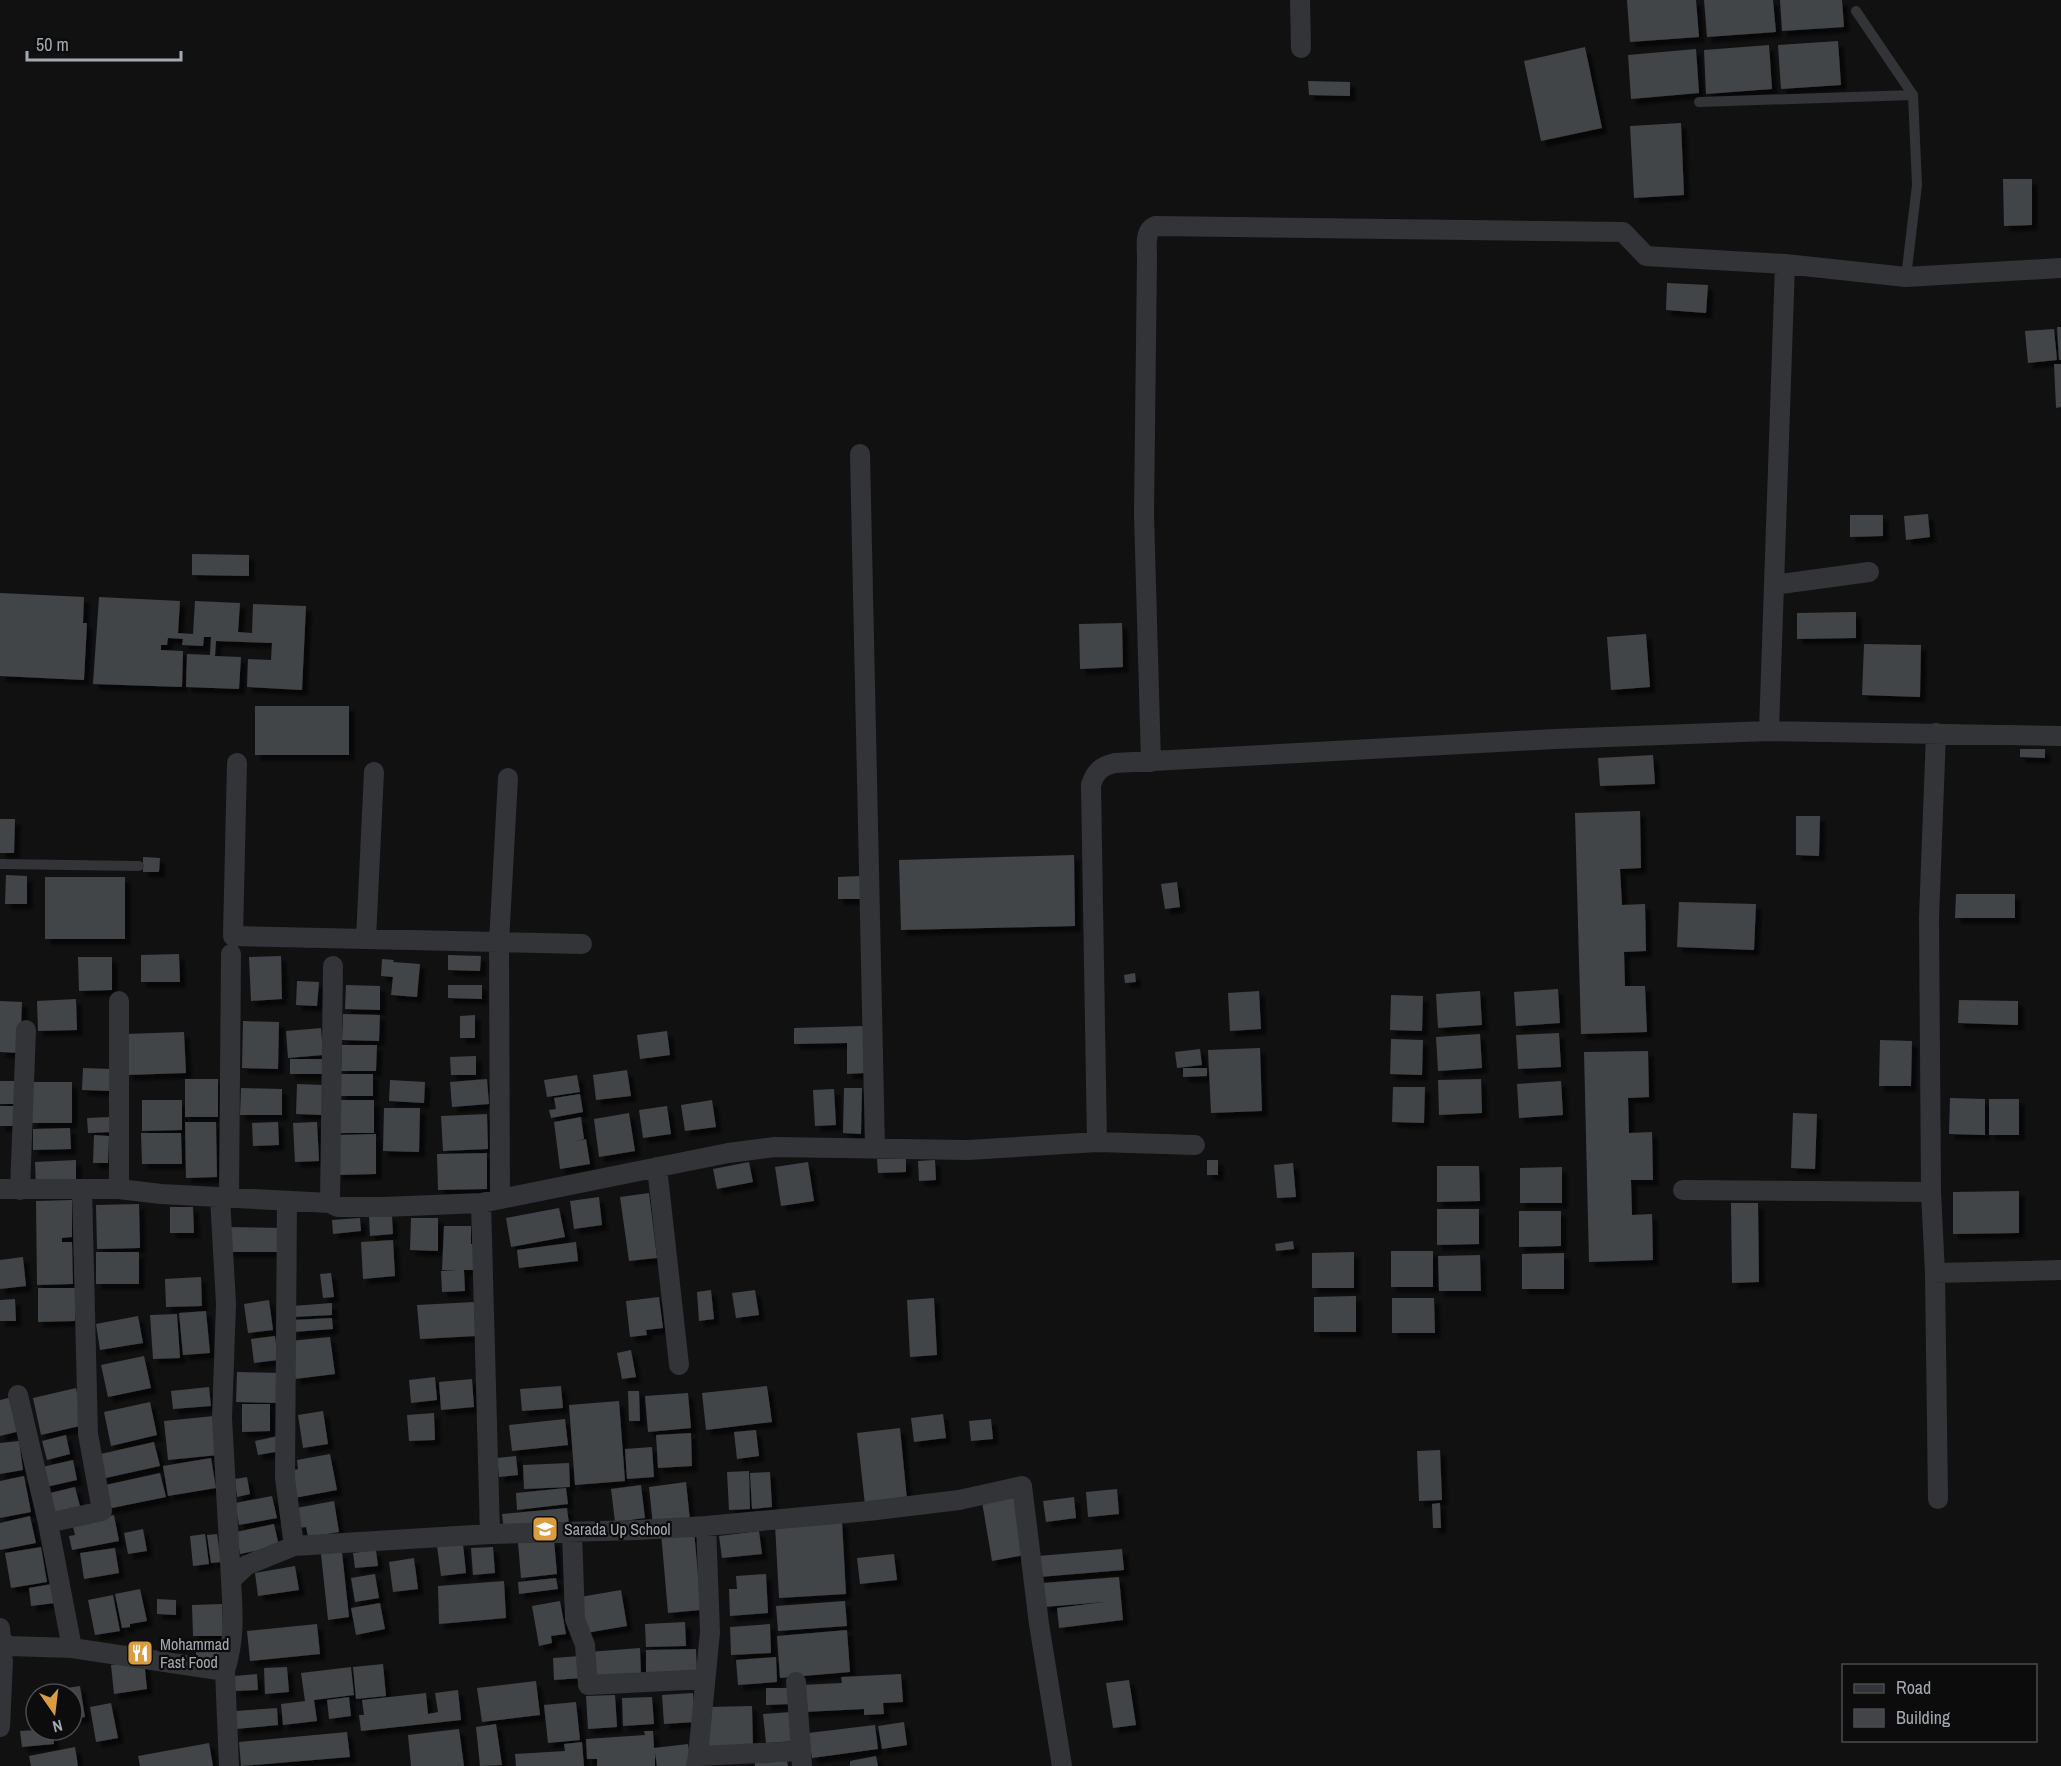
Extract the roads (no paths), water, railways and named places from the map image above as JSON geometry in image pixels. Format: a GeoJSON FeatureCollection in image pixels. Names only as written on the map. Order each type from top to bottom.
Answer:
{"type":"FeatureCollection","features":[{"type":"Feature","properties":{"kind":"street"},"geometry":{"type":"LineString","coordinates":[[1300,0],[1301,48]]}},
{"type":"Feature","properties":{"kind":"street"},"geometry":{"type":"LineString","coordinates":[[1151,762],[1144,514],[1147,257],[1149,229],[1155,225],[1623,232],[1647,256],[1785,264],[1906,277],[2061,268]]}},
{"type":"Feature","properties":{"kind":"street"},"geometry":{"type":"LineString","coordinates":[[1769,731],[1785,264]]}},
{"type":"Feature","properties":{"kind":"street"},"geometry":{"type":"LineString","coordinates":[[860,454],[875,1149]]}},
{"type":"Feature","properties":{"kind":"street"},"geometry":{"type":"LineString","coordinates":[[1774,585],[1869,572]]}},
{"type":"Feature","properties":{"kind":"street"},"geometry":{"type":"LineString","coordinates":[[1097,1142],[1090,785],[1098,770],[1106,765],[1554,739],[1769,731],[2061,736]]}},
{"type":"Feature","properties":{"kind":"street"},"geometry":{"type":"LineString","coordinates":[[1936,733],[1929,918],[1930,1192],[1935,1273],[1938,1499]]}},
{"type":"Feature","properties":{"kind":"street"},"geometry":{"type":"LineString","coordinates":[[237,763],[233,936],[582,944]]}},
{"type":"Feature","properties":{"kind":"street"},"geometry":{"type":"LineString","coordinates":[[366,939],[374,772]]}},
{"type":"Feature","properties":{"kind":"street"},"geometry":{"type":"LineString","coordinates":[[490,1534],[490,1201],[499,942],[508,778]]}},
{"type":"Feature","properties":{"kind":"street"},"geometry":{"type":"LineString","coordinates":[[229,1766],[225,1671],[232,1647],[234,1617],[222,1418],[226,1304],[224,1197],[231,954]]}},
{"type":"Feature","properties":{"kind":"street"},"geometry":{"type":"LineString","coordinates":[[330,1203],[333,966]]}},
{"type":"Feature","properties":{"kind":"street"},"geometry":{"type":"LineString","coordinates":[[119,1001],[119,1189]]}},
{"type":"Feature","properties":{"kind":"street"},"geometry":{"type":"LineString","coordinates":[[20,1190],[26,1030]]}},
{"type":"Feature","properties":{"kind":"street"},"geometry":{"type":"LineString","coordinates":[[0,1189],[119,1189],[161,1194],[330,1203],[338,1207],[384,1207],[490,1201],[728,1153],[775,1147],[968,1150],[1097,1142],[1195,1145]]}},
{"type":"Feature","properties":{"kind":"street"},"geometry":{"type":"LineString","coordinates":[[657,1167],[679,1365]]}},
{"type":"Feature","properties":{"kind":"street"},"geometry":{"type":"LineString","coordinates":[[48,1523],[102,1511],[88,1434],[82,1190]]}},
{"type":"Feature","properties":{"kind":"street"},"geometry":{"type":"LineString","coordinates":[[1683,1190],[1930,1192]]}},
{"type":"Feature","properties":{"kind":"street"},"geometry":{"type":"LineString","coordinates":[[287,1202],[285,1478],[294,1546]]}},
{"type":"Feature","properties":{"kind":"street"},"geometry":{"type":"LineString","coordinates":[[1935,1273],[2061,1270]]}},
{"type":"Feature","properties":{"kind":"street"},"geometry":{"type":"LineString","coordinates":[[18,1395],[48,1523],[72,1648]]}},
{"type":"Feature","properties":{"kind":"street"},"geometry":{"type":"LineString","coordinates":[[231,1580],[247,1565],[294,1546],[490,1534],[706,1526],[890,1509],[959,1500],[1022,1486],[1039,1624],[1062,1766]]}},
{"type":"Feature","properties":{"kind":"street"},"geometry":{"type":"LineString","coordinates":[[706,1526],[710,1632],[697,1761],[802,1759],[796,1682]]}},
{"type":"Feature","properties":{"kind":"street"},"geometry":{"type":"LineString","coordinates":[[572,1532],[575,1618],[585,1646],[588,1685],[705,1679]]}},
{"type":"Feature","properties":{"kind":"street"},"geometry":{"type":"LineString","coordinates":[[0,1628],[1,1640],[9,1646],[72,1648],[225,1671]]}},
{"type":"Feature","properties":{"kind":"street"},"geometry":{"type":"LineString","coordinates":[[0,1660],[3,1660],[0,1726]]}},
{"type":"Feature","properties":{"kind":"lane"},"geometry":{"type":"LineString","coordinates":[[1856,11],[1913,95],[1917,185],[1906,277]]}},
{"type":"Feature","properties":{"kind":"lane"},"geometry":{"type":"LineString","coordinates":[[1699,102],[1913,95]]}},
{"type":"Feature","properties":{"kind":"lane"},"geometry":{"type":"LineString","coordinates":[[0,864],[139,866]]}},
{"type":"Feature","properties":{"kind":"place","name":"Sarada Up School"},"geometry":{"type":"Point","coordinates":[545,1529]}},
{"type":"Feature","properties":{"kind":"place","name":"Mohammad Fast Food"},"geometry":{"type":"Point","coordinates":[140,1653]}}]}
